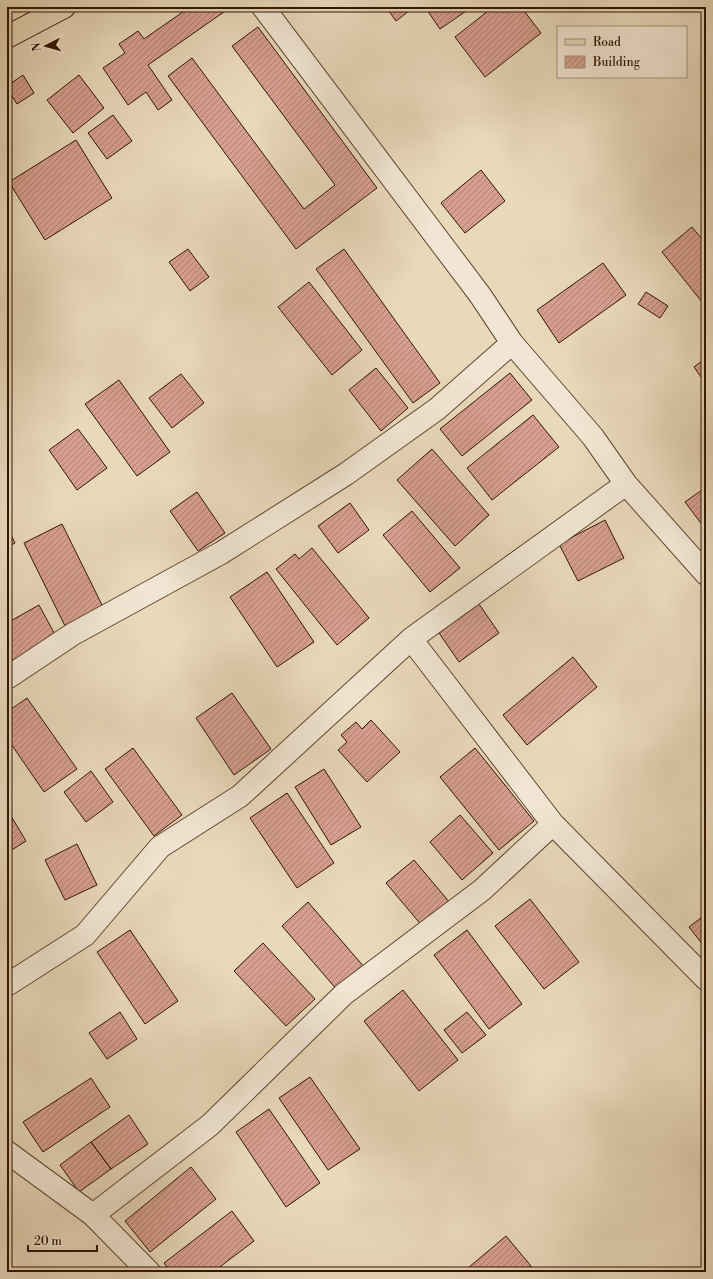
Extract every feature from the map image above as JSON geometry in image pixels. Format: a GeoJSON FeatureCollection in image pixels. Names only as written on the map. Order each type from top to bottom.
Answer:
{"type":"FeatureCollection","features":[{"type":"Feature","properties":{"kind":"main road"},"geometry":{"type":"LineString","coordinates":[[7,37],[64,7]]}},
{"type":"Feature","properties":{"kind":"street"},"geometry":{"type":"LineString","coordinates":[[264,7],[480,295],[512,343],[593,437],[626,484],[706,574]]}},
{"type":"Feature","properties":{"kind":"street"},"geometry":{"type":"LineString","coordinates":[[7,678],[73,634],[222,552],[346,474],[438,409],[512,343]]}},
{"type":"Feature","properties":{"kind":"street"},"geometry":{"type":"LineString","coordinates":[[7,985],[85,935],[160,847],[240,796],[411,639],[626,484]]}},
{"type":"Feature","properties":{"kind":"street"},"geometry":{"type":"LineString","coordinates":[[411,639],[552,824],[706,979]]}},
{"type":"Feature","properties":{"kind":"street"},"geometry":{"type":"LineString","coordinates":[[93,1215],[210,1125],[344,994],[482,890],[552,824]]}},
{"type":"Feature","properties":{"kind":"street"},"geometry":{"type":"LineString","coordinates":[[7,1152],[93,1215],[148,1272]]}},
{"type":"Feature","properties":{"kind":"building"},"geometry":{"type":"Polygon","coordinates":[[[190,7],[231,7],[148,65],[172,100],[158,110],[146,92],[128,105],[103,68],[125,53],[119,44],[138,31],[144,39],[190,7]]]}},
{"type":"Feature","properties":{"kind":"building"},"geometry":{"type":"Polygon","coordinates":[[[386,7],[414,7],[396,21],[386,7]]]}},
{"type":"Feature","properties":{"kind":"building"},"geometry":{"type":"Polygon","coordinates":[[[425,7],[472,7],[440,29],[425,7]]]}},
{"type":"Feature","properties":{"kind":"building"},"geometry":{"type":"Polygon","coordinates":[[[493,7],[521,7],[541,33],[485,77],[455,37],[493,7]]]}},
{"type":"Feature","properties":{"kind":"building"},"geometry":{"type":"Polygon","coordinates":[[[258,27],[377,188],[296,249],[168,76],[192,58],[304,209],[335,185],[232,46],[258,27]]]}},
{"type":"Feature","properties":{"kind":"building"},"geometry":{"type":"Polygon","coordinates":[[[23,75],[34,93],[17,104],[7,86],[23,75]]]}},
{"type":"Feature","properties":{"kind":"building"},"geometry":{"type":"Polygon","coordinates":[[[79,75],[104,108],[73,133],[47,100],[79,75]]]}},
{"type":"Feature","properties":{"kind":"building"},"geometry":{"type":"Polygon","coordinates":[[[113,115],[132,141],[107,159],[88,133],[113,115]]]}},
{"type":"Feature","properties":{"kind":"building"},"geometry":{"type":"Polygon","coordinates":[[[76,140],[112,198],[45,240],[9,182],[76,140]]]}},
{"type":"Feature","properties":{"kind":"building"},"geometry":{"type":"Polygon","coordinates":[[[481,170],[505,201],[465,233],[441,203],[481,170]]]}},
{"type":"Feature","properties":{"kind":"building"},"geometry":{"type":"Polygon","coordinates":[[[692,227],[706,244],[706,307],[662,252],[692,227]]]}},
{"type":"Feature","properties":{"kind":"building"},"geometry":{"type":"Polygon","coordinates":[[[188,249],[209,277],[190,291],[169,262],[188,249]]]}},
{"type":"Feature","properties":{"kind":"building"},"geometry":{"type":"Polygon","coordinates":[[[344,249],[440,383],[413,403],[316,269],[344,249]]]}},
{"type":"Feature","properties":{"kind":"building"},"geometry":{"type":"Polygon","coordinates":[[[603,263],[626,295],[559,343],[537,310],[603,263]]]}},
{"type":"Feature","properties":{"kind":"building"},"geometry":{"type":"Polygon","coordinates":[[[309,282],[362,350],[332,375],[278,307],[309,282]]]}},
{"type":"Feature","properties":{"kind":"building"},"geometry":{"type":"Polygon","coordinates":[[[646,292],[668,306],[660,318],[638,304],[646,292]]]}},
{"type":"Feature","properties":{"kind":"building"},"geometry":{"type":"Polygon","coordinates":[[[706,358],[706,384],[694,367],[706,358]]]}},
{"type":"Feature","properties":{"kind":"building"},"geometry":{"type":"Polygon","coordinates":[[[376,368],[408,408],[381,431],[349,390],[376,368]]]}},
{"type":"Feature","properties":{"kind":"building"},"geometry":{"type":"Polygon","coordinates":[[[510,373],[532,400],[462,456],[440,429],[510,373]]]}},
{"type":"Feature","properties":{"kind":"building"},"geometry":{"type":"Polygon","coordinates":[[[181,374],[204,403],[172,428],[149,398],[181,374]]]}},
{"type":"Feature","properties":{"kind":"building"},"geometry":{"type":"Polygon","coordinates":[[[119,380],[170,452],[137,476],[85,404],[119,380]]]}},
{"type":"Feature","properties":{"kind":"building"},"geometry":{"type":"Polygon","coordinates":[[[533,415],[559,447],[492,500],[467,468],[533,415]]]}},
{"type":"Feature","properties":{"kind":"building"},"geometry":{"type":"Polygon","coordinates":[[[78,429],[107,468],[77,490],[49,450],[78,429]]]}},
{"type":"Feature","properties":{"kind":"building"},"geometry":{"type":"Polygon","coordinates":[[[432,449],[489,515],[455,546],[397,480],[432,449]]]}},
{"type":"Feature","properties":{"kind":"building"},"geometry":{"type":"Polygon","coordinates":[[[706,487],[706,530],[685,502],[706,487]]]}},
{"type":"Feature","properties":{"kind":"building"},"geometry":{"type":"Polygon","coordinates":[[[197,492],[225,533],[198,551],[170,511],[197,492]]]}},
{"type":"Feature","properties":{"kind":"building"},"geometry":{"type":"Polygon","coordinates":[[[350,503],[369,530],[338,553],[318,526],[350,503]]]}},
{"type":"Feature","properties":{"kind":"building"},"geometry":{"type":"Polygon","coordinates":[[[412,511],[460,568],[430,592],[383,535],[412,511]]]}},
{"type":"Feature","properties":{"kind":"building"},"geometry":{"type":"Polygon","coordinates":[[[605,520],[624,558],[578,581],[559,544],[605,520]]]}},
{"type":"Feature","properties":{"kind":"building"},"geometry":{"type":"Polygon","coordinates":[[[62,524],[103,607],[65,626],[24,543],[62,524]]]}},
{"type":"Feature","properties":{"kind":"building"},"geometry":{"type":"Polygon","coordinates":[[[7,527],[15,543],[7,547],[7,527]]]}},
{"type":"Feature","properties":{"kind":"building"},"geometry":{"type":"Polygon","coordinates":[[[312,548],[369,618],[337,645],[276,569],[295,554],[299,559],[312,548]]]}},
{"type":"Feature","properties":{"kind":"building"},"geometry":{"type":"Polygon","coordinates":[[[267,572],[314,642],[277,667],[230,597],[267,572]]]}},
{"type":"Feature","properties":{"kind":"building"},"geometry":{"type":"Polygon","coordinates":[[[479,604],[499,633],[459,662],[439,633],[479,604]]]}},
{"type":"Feature","properties":{"kind":"building"},"geometry":{"type":"Polygon","coordinates":[[[39,605],[59,642],[7,670],[7,623],[39,605]]]}},
{"type":"Feature","properties":{"kind":"building"},"geometry":{"type":"Polygon","coordinates":[[[573,657],[597,687],[527,745],[503,715],[573,657]]]}},
{"type":"Feature","properties":{"kind":"building"},"geometry":{"type":"Polygon","coordinates":[[[232,693],[271,749],[234,775],[196,718],[232,693]]]}},
{"type":"Feature","properties":{"kind":"building"},"geometry":{"type":"Polygon","coordinates":[[[27,698],[77,769],[44,792],[7,738],[7,712],[27,698]]]}},
{"type":"Feature","properties":{"kind":"building"},"geometry":{"type":"Polygon","coordinates":[[[371,720],[400,752],[367,782],[338,750],[347,742],[341,735],[356,722],[362,729],[371,720]]]}},
{"type":"Feature","properties":{"kind":"building"},"geometry":{"type":"Polygon","coordinates":[[[133,748],[182,815],[154,836],[105,769],[133,748]]]}},
{"type":"Feature","properties":{"kind":"building"},"geometry":{"type":"Polygon","coordinates":[[[475,748],[534,821],[499,850],[440,777],[475,748]]]}},
{"type":"Feature","properties":{"kind":"building"},"geometry":{"type":"Polygon","coordinates":[[[324,769],[361,827],[331,845],[295,787],[324,769]]]}},
{"type":"Feature","properties":{"kind":"building"},"geometry":{"type":"Polygon","coordinates":[[[91,771],[113,802],[86,822],[64,792],[91,771]]]}},
{"type":"Feature","properties":{"kind":"building"},"geometry":{"type":"Polygon","coordinates":[[[287,793],[334,863],[297,888],[250,818],[287,793]]]}},
{"type":"Feature","properties":{"kind":"building"},"geometry":{"type":"Polygon","coordinates":[[[8,811],[26,841],[7,853],[7,812],[8,811]]]}},
{"type":"Feature","properties":{"kind":"building"},"geometry":{"type":"Polygon","coordinates":[[[460,815],[493,853],[462,880],[430,842],[460,815]]]}},
{"type":"Feature","properties":{"kind":"building"},"geometry":{"type":"Polygon","coordinates":[[[77,844],[97,885],[65,900],[45,860],[77,844]]]}},
{"type":"Feature","properties":{"kind":"building"},"geometry":{"type":"Polygon","coordinates":[[[414,860],[451,904],[423,927],[386,883],[414,860]]]}},
{"type":"Feature","properties":{"kind":"building"},"geometry":{"type":"Polygon","coordinates":[[[530,899],[579,962],[544,989],[495,926],[530,899]]]}},
{"type":"Feature","properties":{"kind":"building"},"geometry":{"type":"Polygon","coordinates":[[[308,902],[365,968],[338,991],[282,926],[308,902]]]}},
{"type":"Feature","properties":{"kind":"building"},"geometry":{"type":"Polygon","coordinates":[[[706,914],[706,942],[703,945],[689,927],[706,914]]]}},
{"type":"Feature","properties":{"kind":"building"},"geometry":{"type":"Polygon","coordinates":[[[130,930],[178,1001],[145,1024],[97,952],[130,930]]]}},
{"type":"Feature","properties":{"kind":"building"},"geometry":{"type":"Polygon","coordinates":[[[467,930],[522,1004],[489,1029],[434,955],[467,930]]]}},
{"type":"Feature","properties":{"kind":"building"},"geometry":{"type":"Polygon","coordinates":[[[263,943],[315,999],[286,1026],[234,971],[263,943]]]}},
{"type":"Feature","properties":{"kind":"building"},"geometry":{"type":"Polygon","coordinates":[[[403,990],[458,1060],[419,1091],[364,1021],[403,990]]]}},
{"type":"Feature","properties":{"kind":"building"},"geometry":{"type":"Polygon","coordinates":[[[120,1012],[137,1039],[107,1059],[89,1033],[120,1012]]]}},
{"type":"Feature","properties":{"kind":"building"},"geometry":{"type":"Polygon","coordinates":[[[467,1012],[486,1035],[462,1053],[444,1030],[467,1012]]]}},
{"type":"Feature","properties":{"kind":"building"},"geometry":{"type":"Polygon","coordinates":[[[310,1077],[360,1149],[328,1170],[279,1098],[310,1077]]]}},
{"type":"Feature","properties":{"kind":"building"},"geometry":{"type":"Polygon","coordinates":[[[91,1078],[110,1107],[43,1152],[23,1122],[91,1078]]]}},
{"type":"Feature","properties":{"kind":"building"},"geometry":{"type":"Polygon","coordinates":[[[269,1109],[320,1183],[286,1207],[236,1132],[269,1109]]]}},
{"type":"Feature","properties":{"kind":"building"},"geometry":{"type":"Polygon","coordinates":[[[129,1115],[148,1144],[111,1169],[91,1142],[129,1115]]]}},
{"type":"Feature","properties":{"kind":"building"},"geometry":{"type":"Polygon","coordinates":[[[91,1142],[111,1169],[79,1192],[60,1165],[91,1142]]]}},
{"type":"Feature","properties":{"kind":"building"},"geometry":{"type":"Polygon","coordinates":[[[191,1167],[216,1199],[150,1252],[125,1221],[191,1167]]]}},
{"type":"Feature","properties":{"kind":"building"},"geometry":{"type":"Polygon","coordinates":[[[232,1211],[254,1241],[213,1272],[171,1272],[164,1263],[232,1211]]]}},
{"type":"Feature","properties":{"kind":"building"},"geometry":{"type":"Polygon","coordinates":[[[506,1236],[531,1266],[524,1272],[472,1272],[468,1268],[506,1236]]]}}]}
